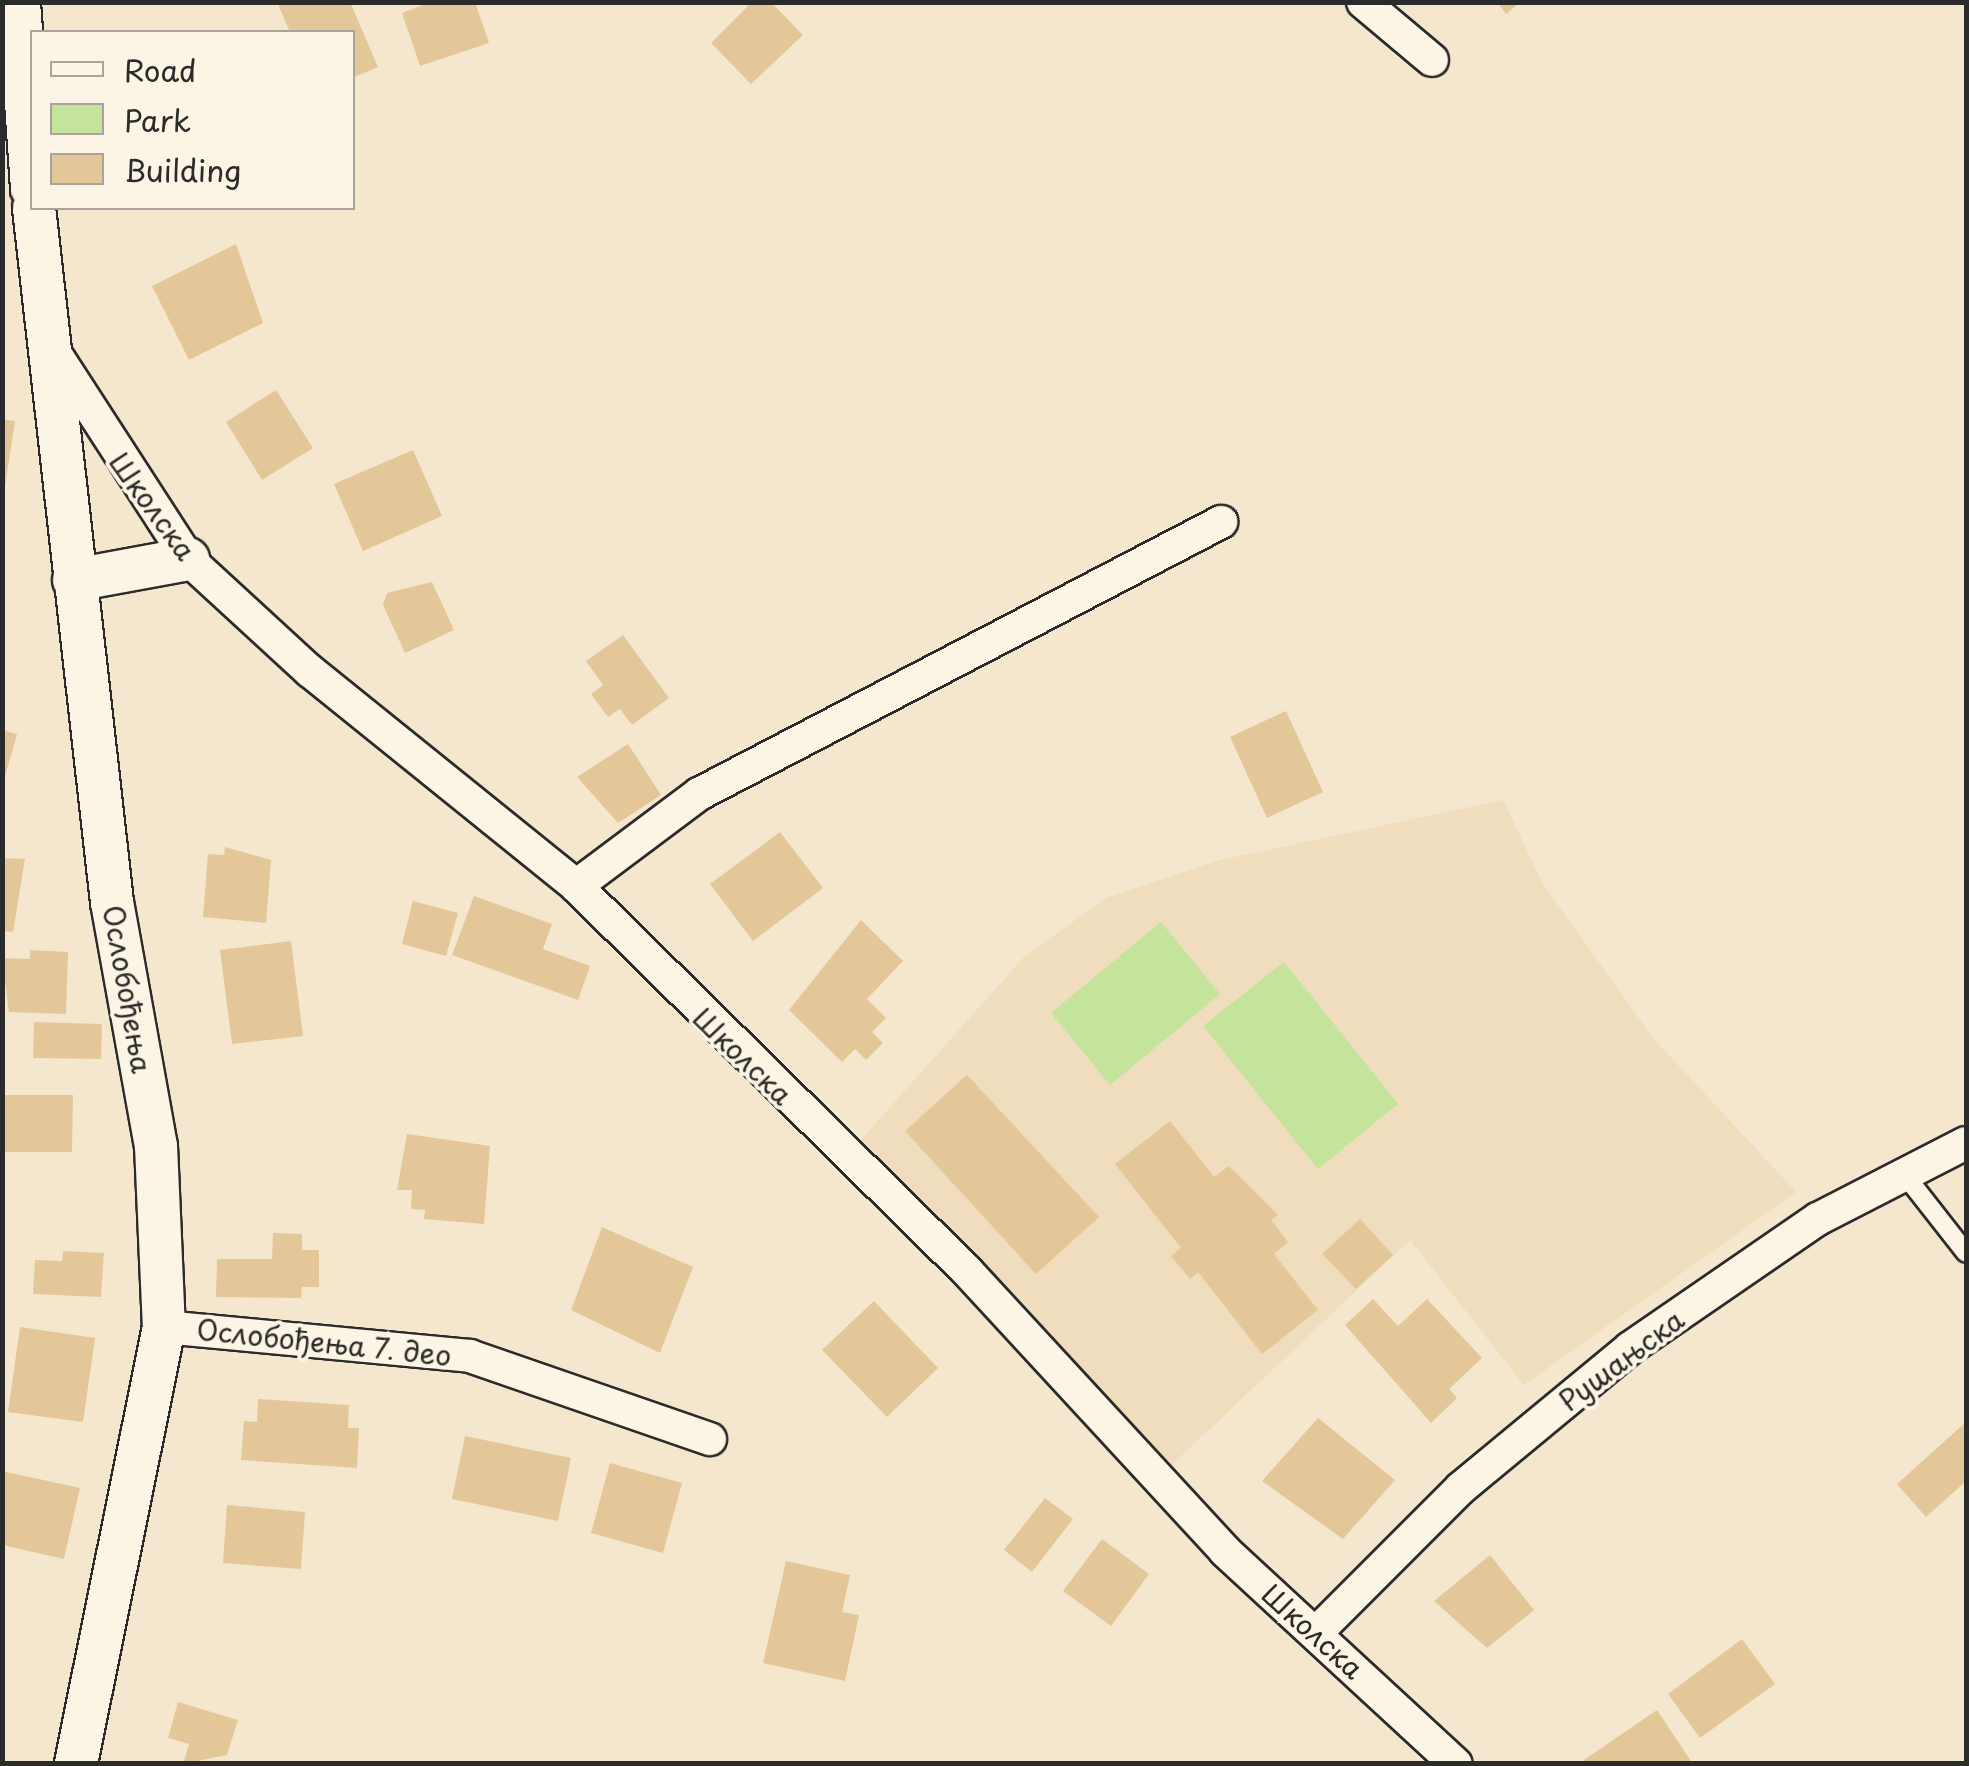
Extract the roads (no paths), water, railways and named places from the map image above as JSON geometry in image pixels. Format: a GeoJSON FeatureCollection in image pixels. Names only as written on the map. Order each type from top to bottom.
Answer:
{"type":"FeatureCollection","features":[{"type":"Feature","properties":{"kind":"street"},"geometry":{"type":"LineString","coordinates":[[19,2],[30,160]]}},
{"type":"Feature","properties":{"kind":"street"},"geometry":{"type":"LineString","coordinates":[[1364,2],[1432,60]]}},
{"type":"Feature","properties":{"kind":"street","name":"Ослобођења"},"geometry":{"type":"LineString","coordinates":[[34,210],[112,902],[156,1146],[164,1328],[76,1764]]}},
{"type":"Feature","properties":{"kind":"street","name":"Школска"},"geometry":{"type":"LineString","coordinates":[[48,342],[188,559],[310,671],[576,886],[967,1271],[1224,1551],[1456,1764]]}},
{"type":"Feature","properties":{"kind":"street"},"geometry":{"type":"LineString","coordinates":[[576,886],[699,794],[1221,522]]}},
{"type":"Feature","properties":{"kind":"street"},"geometry":{"type":"LineString","coordinates":[[74,580],[188,559]]}},
{"type":"Feature","properties":{"kind":"street","name":"Рушањска"},"geometry":{"type":"LineString","coordinates":[[1316,1633],[1461,1488],[1630,1348],[1900,1170],[1966,1143]]}},
{"type":"Feature","properties":{"kind":"street","name":"Ослобођења 7. део"},"geometry":{"type":"LineString","coordinates":[[164,1328],[470,1356],[710,1439]]}},
{"type":"Feature","properties":{"kind":"lane"},"geometry":{"type":"LineString","coordinates":[[1900,1170],[1966,1253]]}}]}
